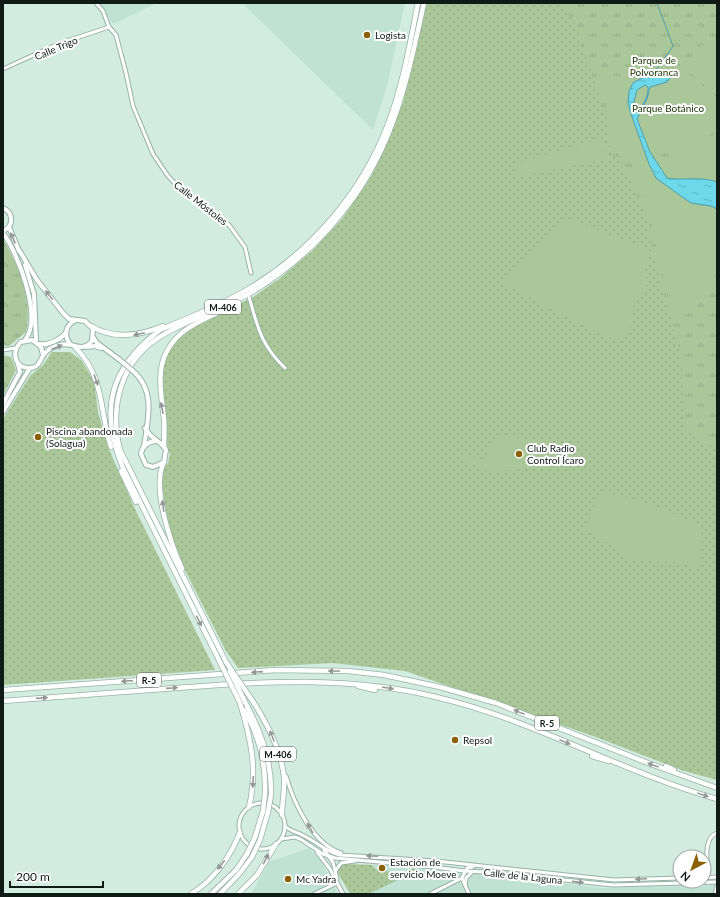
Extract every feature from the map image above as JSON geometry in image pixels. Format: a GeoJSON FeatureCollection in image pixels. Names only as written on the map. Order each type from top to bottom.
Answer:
{"type":"FeatureCollection","features":[{"type":"Feature","properties":{"kind":"highway","name":"M-406"},"geometry":{"type":"LineString","coordinates":[[220,894],[240,873],[252,856],[260,840],[271,795],[270,773],[264,742],[218,653],[182,588],[114,447],[110,428],[110,408],[114,390],[120,373],[140,347],[160,330],[233,297],[283,265],[310,242],[333,218],[353,192],[374,156],[389,122],[409,47],[418,3]]}},
{"type":"Feature","properties":{"kind":"highway","name":"M-406"},"geometry":{"type":"LineString","coordinates":[[164,446],[164,420],[159,381],[162,364],[168,350],[185,330],[250,297],[291,265],[341,215],[361,188],[385,146],[400,103],[424,3]]}},
{"type":"Feature","properties":{"kind":"highway","name":"M-406"},"geometry":{"type":"LineString","coordinates":[[282,815],[284,778],[281,761],[271,732],[252,700],[226,662],[218,653],[201,612],[120,450],[115,425],[118,392],[133,362],[152,341],[248,294],[291,265]]}},
{"type":"Feature","properties":{"kind":"highway","name":"M-406"},"geometry":{"type":"LineString","coordinates":[[91,326],[101,332],[114,335],[132,335],[151,331],[191,314],[202,312]]}},
{"type":"Feature","properties":{"kind":"highway"},"geometry":{"type":"LineString","coordinates":[[74,347],[84,356],[93,370],[100,390],[106,431],[126,482],[182,588]]}},
{"type":"Feature","properties":{"kind":"highway"},"geometry":{"type":"LineString","coordinates":[[164,462],[159,479],[168,533],[201,612]]}},
{"type":"Feature","properties":{"kind":"highway","name":"M-406"},"geometry":{"type":"LineString","coordinates":[[211,894],[236,870],[247,854],[255,838],[263,811],[265,794],[265,772],[260,750],[243,702],[226,662]]}},
{"type":"Feature","properties":{"kind":"highway","name":"R-5"},"geometry":{"type":"LineString","coordinates":[[3,690],[276,670],[348,671],[384,675],[440,687],[496,703],[648,763],[717,788]]}},
{"type":"Feature","properties":{"kind":"highway","name":"R-5"},"geometry":{"type":"LineString","coordinates":[[3,701],[249,682],[349,683],[384,687],[436,697],[494,713],[676,786],[717,799]]}},
{"type":"Feature","properties":{"kind":"highway"},"geometry":{"type":"LineString","coordinates":[[349,683],[375,690]]}},
{"type":"Feature","properties":{"kind":"highway","name":"M-406"},"geometry":{"type":"LineString","coordinates":[[243,702],[254,758],[254,786],[249,807]]}},
{"type":"Feature","properties":{"kind":"highway"},"geometry":{"type":"LineString","coordinates":[[592,756],[603,760],[615,761]]}},
{"type":"Feature","properties":{"kind":"highway"},"geometry":{"type":"LineString","coordinates":[[666,766],[690,778]]}},
{"type":"Feature","properties":{"kind":"highway"},"geometry":{"type":"LineString","coordinates":[[191,894],[208,881],[228,857],[240,832]]}},
{"type":"Feature","properties":{"kind":"highway"},"geometry":{"type":"LineString","coordinates":[[238,894],[257,875],[276,844]]}},
{"type":"Feature","properties":{"kind":"main road"},"geometry":{"type":"LineString","coordinates":[[3,208],[7,210],[11,216],[9,227],[27,270],[34,294],[37,343],[43,355]]}},
{"type":"Feature","properties":{"kind":"main road"},"geometry":{"type":"LineString","coordinates":[[3,404],[20,372],[15,354],[16,348],[25,340],[31,330],[29,295],[22,268],[3,232],[9,227]]}},
{"type":"Feature","properties":{"kind":"main road"},"geometry":{"type":"LineString","coordinates":[[19,250],[37,280],[63,313],[69,319],[84,321],[91,326],[93,337],[105,350]]}},
{"type":"Feature","properties":{"kind":"main road"},"geometry":{"type":"LineString","coordinates":[[74,347],[67,340],[66,333],[68,326],[77,320]]}},
{"type":"Feature","properties":{"kind":"main road"},"geometry":{"type":"LineString","coordinates":[[25,340],[44,345],[57,340],[66,333]]}},
{"type":"Feature","properties":{"kind":"main road"},"geometry":{"type":"LineString","coordinates":[[85,347],[93,337]]}},
{"type":"Feature","properties":{"kind":"main road"},"geometry":{"type":"LineString","coordinates":[[3,412],[30,368],[40,363],[43,355],[48,350],[62,344],[74,347],[95,346],[105,350],[120,360],[141,378],[147,389],[149,401],[145,428],[144,446],[141,454],[146,465],[154,468],[164,462],[167,454],[164,446],[149,435],[145,428]]}},
{"type":"Feature","properties":{"kind":"main road"},"geometry":{"type":"LineString","coordinates":[[18,363],[30,368]]}},
{"type":"Feature","properties":{"kind":"main road"},"geometry":{"type":"LineString","coordinates":[[144,446],[147,443],[156,441]]}},
{"type":"Feature","properties":{"kind":"street","name":"Calle Móstoles"},"geometry":{"type":"LineString","coordinates":[[96,3],[103,11],[109,27],[116,35],[133,106],[153,154],[168,176],[180,189],[229,225],[245,247],[251,273]]}},
{"type":"Feature","properties":{"kind":"street","name":"Calle Trigo"},"geometry":{"type":"LineString","coordinates":[[3,69],[58,44],[109,27]]}},
{"type":"Feature","properties":{"kind":"street"},"geometry":{"type":"LineString","coordinates":[[250,297],[261,337],[269,350],[285,368]]}},
{"type":"Feature","properties":{"kind":"street"},"geometry":{"type":"LineString","coordinates":[[4,350],[16,348]]}},
{"type":"Feature","properties":{"kind":"street"},"geometry":{"type":"LineString","coordinates":[[4,350],[15,354]]}},
{"type":"Feature","properties":{"kind":"street"},"geometry":{"type":"LineString","coordinates":[[281,761],[286,779],[314,834],[331,849],[353,855]]}},
{"type":"Feature","properties":{"kind":"street"},"geometry":{"type":"LineString","coordinates":[[256,804],[271,805],[282,815],[285,826],[280,839],[276,844],[268,848],[255,847],[244,840],[240,832],[240,819],[249,807],[256,804]]}},
{"type":"Feature","properties":{"kind":"street"},"geometry":{"type":"LineString","coordinates":[[285,826],[330,852],[340,855],[353,855]]}},
{"type":"Feature","properties":{"kind":"street"},"geometry":{"type":"LineString","coordinates":[[708,849],[709,839],[717,833]]}},
{"type":"Feature","properties":{"kind":"street"},"geometry":{"type":"LineString","coordinates":[[280,839],[294,837],[330,857]]}},
{"type":"Feature","properties":{"kind":"street"},"geometry":{"type":"LineString","coordinates":[[311,840],[330,857],[333,862],[337,882]]}},
{"type":"Feature","properties":{"kind":"street"},"geometry":{"type":"LineString","coordinates":[[305,842],[322,858],[343,894]]}},
{"type":"Feature","properties":{"kind":"street","name":"Calle de la Laguna"},"geometry":{"type":"LineString","coordinates":[[353,855],[436,861],[614,880],[672,878]]}},
{"type":"Feature","properties":{"kind":"street","name":"Calle de la Laguna"},"geometry":{"type":"LineString","coordinates":[[330,857],[614,885],[672,883]]}},
{"type":"Feature","properties":{"kind":"street"},"geometry":{"type":"LineString","coordinates":[[335,873],[336,868],[341,863],[364,861]]}},
{"type":"Feature","properties":{"kind":"street"},"geometry":{"type":"LineString","coordinates":[[469,894],[462,878],[464,871],[469,867],[480,866]]}},
{"type":"Feature","properties":{"kind":"street"},"geometry":{"type":"LineString","coordinates":[[465,887],[466,878],[472,872]]}},
{"type":"Feature","properties":{"kind":"street"},"geometry":{"type":"LineString","coordinates":[[430,894],[462,878]]}},
{"type":"Feature","properties":{"kind":"street"},"geometry":{"type":"LineString","coordinates":[[314,894],[337,882]]}},
{"type":"Feature","properties":{"kind":"street"},"geometry":{"type":"LineString","coordinates":[[715,894],[716,887]]}},
{"type":"Feature","properties":{"kind":"shaded area"},"geometry":{"type":"Polygon","coordinates":[[[99,3],[157,3],[113,24],[99,3]]]}},
{"type":"Feature","properties":{"kind":"shaded area"},"geometry":{"type":"Polygon","coordinates":[[[242,3],[405,3],[387,86],[373,130],[242,3]]]}},
{"type":"Feature","properties":{"kind":"shaded area"},"geometry":{"type":"Polygon","coordinates":[[[309,848],[322,862],[338,894],[251,894],[269,862],[309,848]]]}},
{"type":"Feature","properties":{"kind":"shaded area"},"geometry":{"type":"Polygon","coordinates":[[[341,864],[421,866],[601,888],[672,886],[672,889],[712,889],[712,885],[717,885],[717,894],[354,894],[341,864]]]}},
{"type":"Feature","properties":{"kind":"green space"},"geometry":{"type":"Polygon","coordinates":[[[425,3],[717,3],[717,780],[684,771],[593,736],[405,671],[333,663],[238,668],[226,651],[177,554],[170,535],[161,481],[163,469],[168,463],[170,454],[165,439],[161,373],[168,353],[178,339],[200,324],[253,297],[279,279],[312,251],[342,219],[372,175],[403,103],[425,3]]]}},
{"type":"Feature","properties":{"kind":"green space","name":"Parque de Polvoranca"},"geometry":{"type":"Polygon","coordinates":[[[562,3],[717,3],[717,452],[711,446],[686,432],[684,426],[681,355],[653,254],[645,212],[625,170],[614,156],[610,146],[608,123],[576,26],[562,3]]]}},
{"type":"Feature","properties":{"kind":"green space"},"geometry":{"type":"Polygon","coordinates":[[[698,25],[717,42],[717,84],[693,63],[702,44],[709,50],[714,51],[710,50],[705,43],[698,43],[690,33],[691,28],[698,25]]]}},
{"type":"Feature","properties":{"kind":"green space","name":"Parque Botánico"},"geometry":{"type":"Polygon","coordinates":[[[667,56],[717,97],[717,128],[675,149],[652,154],[625,164],[614,147],[612,128],[601,84],[602,76],[631,77],[643,75],[653,69],[667,56]]]}},
{"type":"Feature","properties":{"kind":"green space"},"geometry":{"type":"Polygon","coordinates":[[[717,133],[717,182],[705,179],[667,178],[657,162],[667,159],[717,133]]]}},
{"type":"Feature","properties":{"kind":"green space"},"geometry":{"type":"Polygon","coordinates":[[[603,138],[609,159],[515,177],[518,163],[603,138]]]}},
{"type":"Feature","properties":{"kind":"green space"},"geometry":{"type":"Polygon","coordinates":[[[645,163],[649,164],[652,170],[669,187],[683,198],[696,204],[717,209],[717,274],[705,285],[680,315],[673,313],[650,216],[631,174],[631,170],[645,163]]]}},
{"type":"Feature","properties":{"kind":"green space"},"geometry":{"type":"Polygon","coordinates":[[[566,218],[650,250],[646,267],[646,288],[633,307],[630,330],[622,338],[613,339],[548,308],[502,282],[525,257],[566,218]]]}},
{"type":"Feature","properties":{"kind":"green space"},"geometry":{"type":"Polygon","coordinates":[[[3,239],[19,272],[28,308],[26,332],[9,346],[3,345],[3,239]]]}},
{"type":"Feature","properties":{"kind":"green space"},"geometry":{"type":"Polygon","coordinates":[[[52,352],[70,352],[81,360],[94,381],[98,412],[108,447],[135,509],[215,670],[3,685],[3,419],[30,376],[43,365],[52,352]]]}},
{"type":"Feature","properties":{"kind":"green space"},"geometry":{"type":"Polygon","coordinates":[[[3,355],[11,357],[16,370],[3,396],[3,355]]]}},
{"type":"Feature","properties":{"kind":"green space","name":"Club Radio Control Ícaro"},"geometry":{"type":"Polygon","coordinates":[[[496,436],[553,442],[549,467],[490,472],[456,456],[458,453],[478,459],[484,459],[496,436]]]}},
{"type":"Feature","properties":{"kind":"green space"},"geometry":{"type":"Polygon","coordinates":[[[601,491],[649,504],[702,525],[700,570],[680,562],[633,561],[611,545],[585,530],[601,491]]]}},
{"type":"Feature","properties":{"kind":"green space"},"geometry":{"type":"Polygon","coordinates":[[[344,864],[372,865],[375,869],[403,874],[412,868],[418,870],[369,894],[350,894],[338,873],[338,868],[344,864]]]}},
{"type":"Feature","properties":{"kind":"water"},"geometry":{"type":"Polygon","coordinates":[[[664,74],[669,75],[670,78],[667,82],[650,87],[647,99],[637,119],[650,152],[667,178],[705,179],[717,182],[717,209],[711,206],[691,203],[656,178],[649,164],[628,103],[629,91],[633,83],[642,78],[664,74]],[[645,85],[637,90],[634,101],[636,113],[645,101],[648,87],[645,85]]]}},
{"type":"Feature","properties":{"kind":"waterway"},"geometry":{"type":"LineString","coordinates":[[652,76],[673,46],[657,3]]}},
{"type":"Feature","properties":{"kind":"place","name":"Logista"},"geometry":{"type":"Point","coordinates":[367,35]}},
{"type":"Feature","properties":{"kind":"place","name":"Piscina abandonada (Solagua)"},"geometry":{"type":"Point","coordinates":[38,437]}},
{"type":"Feature","properties":{"kind":"place","name":"Club Radio Control Ícaro"},"geometry":{"type":"Point","coordinates":[519,454]}},
{"type":"Feature","properties":{"kind":"place","name":"Repsol"},"geometry":{"type":"Point","coordinates":[455,740]}},
{"type":"Feature","properties":{"kind":"place","name":"Estación de servicio Moeve"},"geometry":{"type":"Point","coordinates":[382,868]}},
{"type":"Feature","properties":{"kind":"place","name":"Mc Yadra"},"geometry":{"type":"Point","coordinates":[288,879]}}]}
